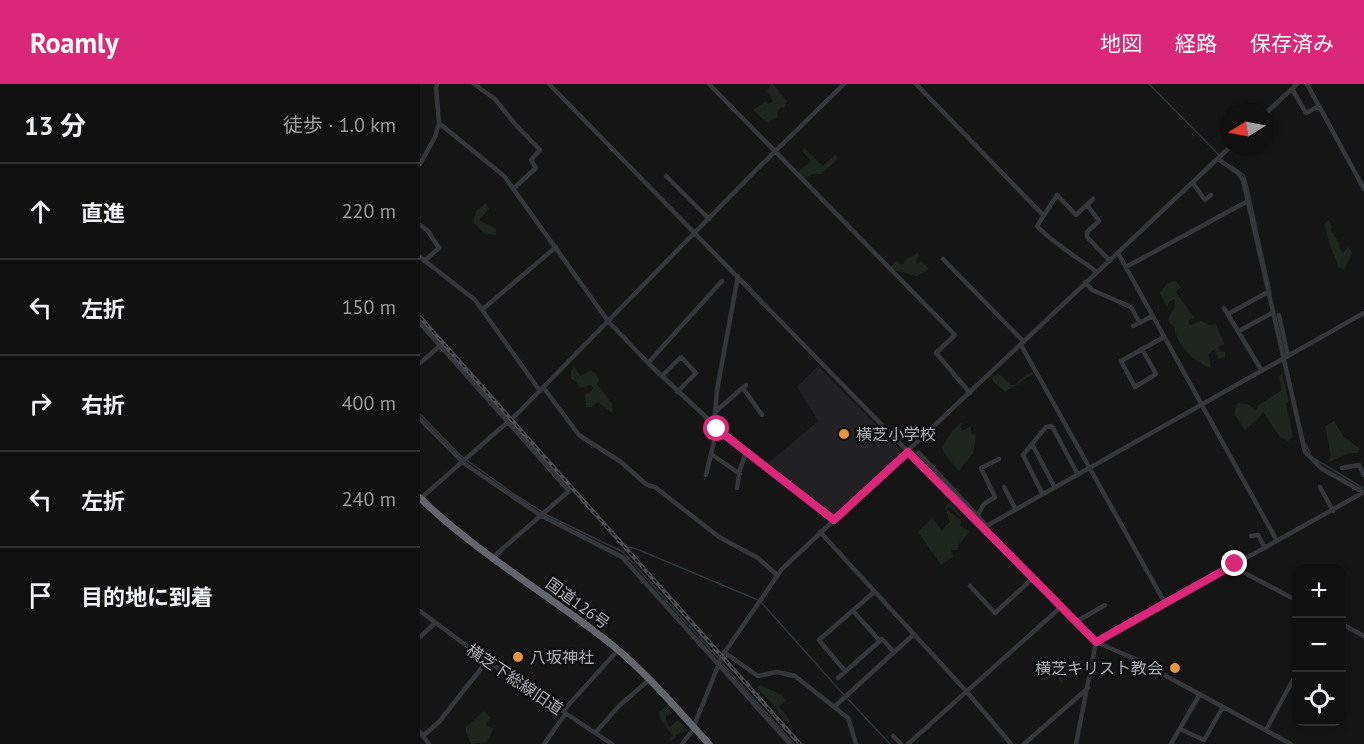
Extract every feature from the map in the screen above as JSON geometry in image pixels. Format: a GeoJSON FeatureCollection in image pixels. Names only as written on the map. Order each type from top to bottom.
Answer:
{"type":"FeatureCollection","features":[{"type":"Feature","properties":{"kind":"highway","name":"国道126号"},"geometry":{"type":"LineString","coordinates":[[420,498],[455,531],[618,650],[650,679],[709,744]]}},
{"type":"Feature","properties":{"kind":"street"},"geometry":{"type":"LineString","coordinates":[[474,84],[495,99],[540,150],[531,160],[536,168],[514,188]]}},
{"type":"Feature","properties":{"kind":"street"},"geometry":{"type":"LineString","coordinates":[[549,84],[1096,642],[1133,658],[1291,744]]}},
{"type":"Feature","properties":{"kind":"street"},"geometry":{"type":"LineString","coordinates":[[709,84],[955,335],[936,353],[970,393]]}},
{"type":"Feature","properties":{"kind":"street"},"geometry":{"type":"LineString","coordinates":[[420,498],[542,389],[774,152],[844,84]]}},
{"type":"Feature","properties":{"kind":"street"},"geometry":{"type":"LineString","coordinates":[[916,84],[1043,215]]}},
{"type":"Feature","properties":{"kind":"street"},"geometry":{"type":"LineString","coordinates":[[1274,105],[1297,84]]}},
{"type":"Feature","properties":{"kind":"street"},"geometry":{"type":"LineString","coordinates":[[1307,84],[1364,189]]}},
{"type":"Feature","properties":{"kind":"street"},"geometry":{"type":"LineString","coordinates":[[420,164],[435,137],[439,123],[435,85]]}},
{"type":"Feature","properties":{"kind":"street"},"geometry":{"type":"LineString","coordinates":[[1292,88],[1306,113],[1319,106]]}},
{"type":"Feature","properties":{"kind":"street"},"geometry":{"type":"LineString","coordinates":[[439,123],[504,176],[608,321],[648,363],[716,428],[834,520]]}},
{"type":"Feature","properties":{"kind":"street"},"geometry":{"type":"LineString","coordinates":[[682,744],[693,727],[720,659],[777,575],[1221,156]]}},
{"type":"Feature","properties":{"kind":"street"},"geometry":{"type":"LineString","coordinates":[[1218,159],[1241,176],[1272,313],[1285,357]]}},
{"type":"Feature","properties":{"kind":"street"},"geometry":{"type":"LineString","coordinates":[[666,176],[709,219]]}},
{"type":"Feature","properties":{"kind":"street"},"geometry":{"type":"LineString","coordinates":[[1193,183],[1205,200],[1211,195]]}},
{"type":"Feature","properties":{"kind":"street"},"geometry":{"type":"LineString","coordinates":[[1093,199],[1076,215],[1057,195],[1037,226],[1051,241],[1070,251],[1097,272]]}},
{"type":"Feature","properties":{"kind":"street"},"geometry":{"type":"LineString","coordinates":[[1126,267],[1248,201]]}},
{"type":"Feature","properties":{"kind":"street"},"geometry":{"type":"LineString","coordinates":[[1087,205],[1100,220],[1087,232],[1087,237],[1110,261]]}},
{"type":"Feature","properties":{"kind":"street"},"geometry":{"type":"LineString","coordinates":[[420,225],[428,231],[439,248],[422,259],[470,296],[483,309],[579,435],[621,462],[647,485],[655,487],[720,537],[758,558],[777,575]]}},
{"type":"Feature","properties":{"kind":"street"},"geometry":{"type":"LineString","coordinates":[[483,309],[556,247]]}},
{"type":"Feature","properties":{"kind":"street"},"geometry":{"type":"LineString","coordinates":[[1118,253],[1277,541]]}},
{"type":"Feature","properties":{"kind":"street"},"geometry":{"type":"LineString","coordinates":[[943,259],[1022,343],[1088,467],[1165,603]]}},
{"type":"Feature","properties":{"kind":"street"},"geometry":{"type":"LineString","coordinates":[[706,475],[716,428],[717,390],[738,276]]}},
{"type":"Feature","properties":{"kind":"street"},"geometry":{"type":"LineString","coordinates":[[648,363],[722,281]]}},
{"type":"Feature","properties":{"kind":"street"},"geometry":{"type":"LineString","coordinates":[[1086,282],[1092,290],[1131,307],[1140,323]]}},
{"type":"Feature","properties":{"kind":"street"},"geometry":{"type":"LineString","coordinates":[[1228,314],[1268,292]]}},
{"type":"Feature","properties":{"kind":"street"},"geometry":{"type":"LineString","coordinates":[[1224,308],[1262,371]]}},
{"type":"Feature","properties":{"kind":"street"},"geometry":{"type":"LineString","coordinates":[[1239,331],[1272,313]]}},
{"type":"Feature","properties":{"kind":"street"},"geometry":{"type":"LineString","coordinates":[[984,526],[1364,313]]}},
{"type":"Feature","properties":{"kind":"street"},"geometry":{"type":"LineString","coordinates":[[1096,642],[1364,492],[1322,469],[1305,452],[1278,315]]}},
{"type":"Feature","properties":{"kind":"street"},"geometry":{"type":"LineString","coordinates":[[1133,326],[1153,316]]}},
{"type":"Feature","properties":{"kind":"street"},"geometry":{"type":"LineString","coordinates":[[420,323],[569,491],[492,558]]}},
{"type":"Feature","properties":{"kind":"street"},"geometry":{"type":"LineString","coordinates":[[1142,349],[1156,374],[1136,387],[1121,362],[1142,349],[1164,337]]}},
{"type":"Feature","properties":{"kind":"street"},"geometry":{"type":"LineString","coordinates":[[420,363],[440,346]]}},
{"type":"Feature","properties":{"kind":"street"},"geometry":{"type":"LineString","coordinates":[[662,376],[681,357],[696,373],[677,392]]}},
{"type":"Feature","properties":{"kind":"street"},"geometry":{"type":"LineString","coordinates":[[715,412],[745,386],[762,415]]}},
{"type":"Feature","properties":{"kind":"street"},"geometry":{"type":"LineString","coordinates":[[420,419],[464,460],[542,513],[622,557],[720,659],[790,744]]}},
{"type":"Feature","properties":{"kind":"street"},"geometry":{"type":"LineString","coordinates":[[1042,493],[1023,454],[1046,427],[1052,426],[1077,473]]}},
{"type":"Feature","properties":{"kind":"street"},"geometry":{"type":"LineString","coordinates":[[1032,444],[1054,486]]}},
{"type":"Feature","properties":{"kind":"street"},"geometry":{"type":"LineString","coordinates":[[737,488],[747,453]]}},
{"type":"Feature","properties":{"kind":"street"},"geometry":{"type":"LineString","coordinates":[[918,453],[978,515],[984,526]]}},
{"type":"Feature","properties":{"kind":"street"},"geometry":{"type":"LineString","coordinates":[[711,454],[740,474]]}},
{"type":"Feature","properties":{"kind":"street"},"geometry":{"type":"LineString","coordinates":[[978,515],[984,504],[995,497],[981,468],[999,459]]}},
{"type":"Feature","properties":{"kind":"street"},"geometry":{"type":"LineString","coordinates":[[1342,468],[1359,465],[1364,475]]}},
{"type":"Feature","properties":{"kind":"street"},"geometry":{"type":"LineString","coordinates":[[1004,487],[1015,508]]}},
{"type":"Feature","properties":{"kind":"street"},"geometry":{"type":"LineString","coordinates":[[1320,487],[1333,511]]}},
{"type":"Feature","properties":{"kind":"street"},"geometry":{"type":"LineString","coordinates":[[820,532],[967,692],[1011,744]]}},
{"type":"Feature","properties":{"kind":"street"},"geometry":{"type":"LineString","coordinates":[[1251,536],[1258,535],[1265,548]]}},
{"type":"Feature","properties":{"kind":"street"},"geometry":{"type":"LineString","coordinates":[[1235,564],[1237,569],[1292,598]]}},
{"type":"Feature","properties":{"kind":"street"},"geometry":{"type":"LineString","coordinates":[[970,586],[995,613],[1032,579]]}},
{"type":"Feature","properties":{"kind":"street"},"geometry":{"type":"LineString","coordinates":[[845,671],[819,640],[874,592]]}},
{"type":"Feature","properties":{"kind":"street"},"geometry":{"type":"LineString","coordinates":[[1076,622],[1105,605]]}},
{"type":"Feature","properties":{"kind":"street"},"geometry":{"type":"LineString","coordinates":[[908,744],[1061,607]]}},
{"type":"Feature","properties":{"kind":"street"},"geometry":{"type":"LineString","coordinates":[[853,610],[880,641],[882,639],[894,652]]}},
{"type":"Feature","properties":{"kind":"street","name":"横芝下総線旧道"},"geometry":{"type":"LineString","coordinates":[[420,611],[487,661],[612,744]]}},
{"type":"Feature","properties":{"kind":"street"},"geometry":{"type":"LineString","coordinates":[[420,637],[435,623]]}},
{"type":"Feature","properties":{"kind":"street"},"geometry":{"type":"LineString","coordinates":[[1346,627],[1364,636]]}},
{"type":"Feature","properties":{"kind":"street"},"geometry":{"type":"LineString","coordinates":[[834,707],[913,634]]}},
{"type":"Feature","properties":{"kind":"street"},"geometry":{"type":"LineString","coordinates":[[838,678],[880,641]]}},
{"type":"Feature","properties":{"kind":"street"},"geometry":{"type":"LineString","coordinates":[[1076,744],[1096,642]]}},
{"type":"Feature","properties":{"kind":"street"},"geometry":{"type":"LineString","coordinates":[[544,744],[564,712],[618,650]]}},
{"type":"Feature","properties":{"kind":"street"},"geometry":{"type":"LineString","coordinates":[[720,659],[758,676],[777,672],[795,676],[848,718],[856,744]]}},
{"type":"Feature","properties":{"kind":"street"},"geometry":{"type":"LineString","coordinates":[[429,744],[421,734],[439,722],[487,661]]}},
{"type":"Feature","properties":{"kind":"street"},"geometry":{"type":"LineString","coordinates":[[596,732],[619,706],[650,679]]}},
{"type":"Feature","properties":{"kind":"street"},"geometry":{"type":"LineString","coordinates":[[1266,730],[1292,681]]}},
{"type":"Feature","properties":{"kind":"street"},"geometry":{"type":"LineString","coordinates":[[1024,744],[1088,688]]}},
{"type":"Feature","properties":{"kind":"street"},"geometry":{"type":"LineString","coordinates":[[1171,744],[1200,694]]}},
{"type":"Feature","properties":{"kind":"street"},"geometry":{"type":"LineString","coordinates":[[1180,729],[1204,740],[1223,707]]}},
{"type":"Feature","properties":{"kind":"street"},"geometry":{"type":"LineString","coordinates":[[893,736],[901,744]]}},
{"type":"Feature","properties":{"kind":"shaded area"},"geometry":{"type":"Polygon","coordinates":[[[771,84],[787,101],[784,108],[781,107],[777,112],[777,118],[766,122],[753,110],[766,101],[769,104],[773,101],[767,91],[771,84]]]}},
{"type":"Feature","properties":{"kind":"shaded area"},"geometry":{"type":"Polygon","coordinates":[[[804,148],[823,166],[835,155],[838,159],[821,174],[813,174],[803,179],[798,172],[811,161],[802,151],[804,148]]]}},
{"type":"Feature","properties":{"kind":"shaded area"},"geometry":{"type":"Polygon","coordinates":[[[486,203],[489,209],[479,220],[496,229],[496,235],[485,234],[473,222],[476,211],[486,203]]]}},
{"type":"Feature","properties":{"kind":"shaded area"},"geometry":{"type":"Polygon","coordinates":[[[1329,220],[1331,231],[1339,243],[1340,250],[1343,253],[1348,247],[1352,253],[1344,270],[1338,267],[1330,246],[1324,224],[1329,220]]]}},
{"type":"Feature","properties":{"kind":"shaded area"},"geometry":{"type":"Polygon","coordinates":[[[918,253],[919,256],[915,261],[917,264],[921,261],[929,269],[917,276],[896,271],[891,267],[896,261],[902,265],[909,257],[918,253]]]}},
{"type":"Feature","properties":{"kind":"shaded area"},"geometry":{"type":"Polygon","coordinates":[[[1175,281],[1181,287],[1176,292],[1194,317],[1188,321],[1190,325],[1201,321],[1210,325],[1216,324],[1224,344],[1218,347],[1220,351],[1225,352],[1225,357],[1219,359],[1214,350],[1209,354],[1211,368],[1198,362],[1187,352],[1175,333],[1174,326],[1170,324],[1168,319],[1175,307],[1174,299],[1167,307],[1160,293],[1167,283],[1175,281]]]}},
{"type":"Feature","properties":{"kind":"shaded area"},"geometry":{"type":"Polygon","coordinates":[[[574,366],[580,376],[591,370],[596,374],[599,380],[597,384],[613,405],[612,413],[598,402],[591,407],[586,407],[585,394],[590,393],[593,388],[591,385],[580,388],[576,381],[571,379],[571,370],[574,366]]]}},
{"type":"Feature","properties":{"kind":"shaded area","name":"横芝小学校"},"geometry":{"type":"Polygon","coordinates":[[[818,366],[898,447],[899,451],[895,460],[833,516],[766,465],[818,421],[797,387],[818,366]]]}},
{"type":"Feature","properties":{"kind":"shaded area"},"geometry":{"type":"Polygon","coordinates":[[[1032,372],[1033,374],[1005,392],[993,381],[992,377],[999,374],[1011,385],[1015,385],[1032,372]]]}},
{"type":"Feature","properties":{"kind":"shaded area"},"geometry":{"type":"Polygon","coordinates":[[[1282,373],[1289,401],[1286,404],[1293,437],[1288,441],[1280,437],[1263,412],[1245,430],[1234,414],[1238,403],[1248,404],[1256,410],[1259,405],[1282,390],[1279,377],[1282,373]]]}},
{"type":"Feature","properties":{"kind":"shaded area"},"geometry":{"type":"Polygon","coordinates":[[[1334,421],[1343,436],[1360,449],[1358,453],[1349,453],[1327,463],[1331,456],[1325,426],[1334,421]]]}},
{"type":"Feature","properties":{"kind":"shaded area"},"geometry":{"type":"Polygon","coordinates":[[[962,422],[961,431],[971,426],[971,434],[976,435],[973,453],[959,471],[946,456],[942,447],[952,431],[962,422]]]}},
{"type":"Feature","properties":{"kind":"shaded area"},"geometry":{"type":"Polygon","coordinates":[[[950,502],[961,515],[960,517],[950,507],[947,510],[961,520],[960,526],[970,531],[957,550],[951,550],[953,557],[941,565],[918,532],[932,518],[942,530],[950,522],[945,507],[950,502]]]}},
{"type":"Feature","properties":{"kind":"shaded area"},"geometry":{"type":"Polygon","coordinates":[[[1045,658],[1057,669],[1063,684],[1055,674],[1047,680],[1037,672],[1038,662],[1045,658]]]}},
{"type":"Feature","properties":{"kind":"shaded area"},"geometry":{"type":"Polygon","coordinates":[[[759,685],[782,695],[786,701],[779,706],[790,721],[784,721],[773,704],[757,688],[759,685]]]}},
{"type":"Feature","properties":{"kind":"shaded area"},"geometry":{"type":"Polygon","coordinates":[[[666,706],[673,713],[666,716],[669,727],[678,720],[688,731],[676,734],[675,738],[670,741],[669,739],[673,736],[660,719],[659,712],[666,706]]]}},
{"type":"Feature","properties":{"kind":"shaded area"},"geometry":{"type":"Polygon","coordinates":[[[484,711],[491,718],[486,724],[494,728],[487,742],[471,744],[466,727],[484,711]]]}},
{"type":"Feature","properties":{"kind":"waterway"},"geometry":{"type":"LineString","coordinates":[[1149,84],[1218,154]]}},
{"type":"Feature","properties":{"kind":"waterway"},"geometry":{"type":"LineString","coordinates":[[1232,166],[1244,175],[1247,184],[1271,293]]}},
{"type":"Feature","properties":{"kind":"waterway"},"geometry":{"type":"LineString","coordinates":[[420,414],[461,456],[514,494],[547,515],[623,552],[718,658]]}},
{"type":"Feature","properties":{"kind":"waterway"},"geometry":{"type":"LineString","coordinates":[[1306,444],[1310,453]]}},
{"type":"Feature","properties":{"kind":"waterway"},"geometry":{"type":"LineString","coordinates":[[1315,459],[1363,488]]}},
{"type":"Feature","properties":{"kind":"waterway"},"geometry":{"type":"LineString","coordinates":[[624,551],[630,547],[639,550],[758,600]]}},
{"type":"Feature","properties":{"kind":"waterway"},"geometry":{"type":"LineString","coordinates":[[762,603],[844,695]]}},
{"type":"Feature","properties":{"kind":"waterway"},"geometry":{"type":"LineString","coordinates":[[721,662],[794,744]]}},
{"type":"Feature","properties":{"kind":"waterway"},"geometry":{"type":"LineString","coordinates":[[848,699],[890,744]]}},
{"type":"Feature","properties":{"kind":"railway"},"geometry":{"type":"LineString","coordinates":[[420,317],[800,744]]}},
{"type":"Feature","properties":{"kind":"place","name":"横芝小学校"},"geometry":{"type":"Point","coordinates":[844,434]}},
{"type":"Feature","properties":{"kind":"place","name":"八坂神社"},"geometry":{"type":"Point","coordinates":[518,657]}},
{"type":"Feature","properties":{"kind":"place","name":"横芝キリスト教会"},"geometry":{"type":"Point","coordinates":[1175,668]}},
{"type":"Feature","properties":{"kind":"route"},"geometry":{"type":"LineString","coordinates":[[717,429],[834,520],[908,452],[1096,642],[1235,564]]}}]}
